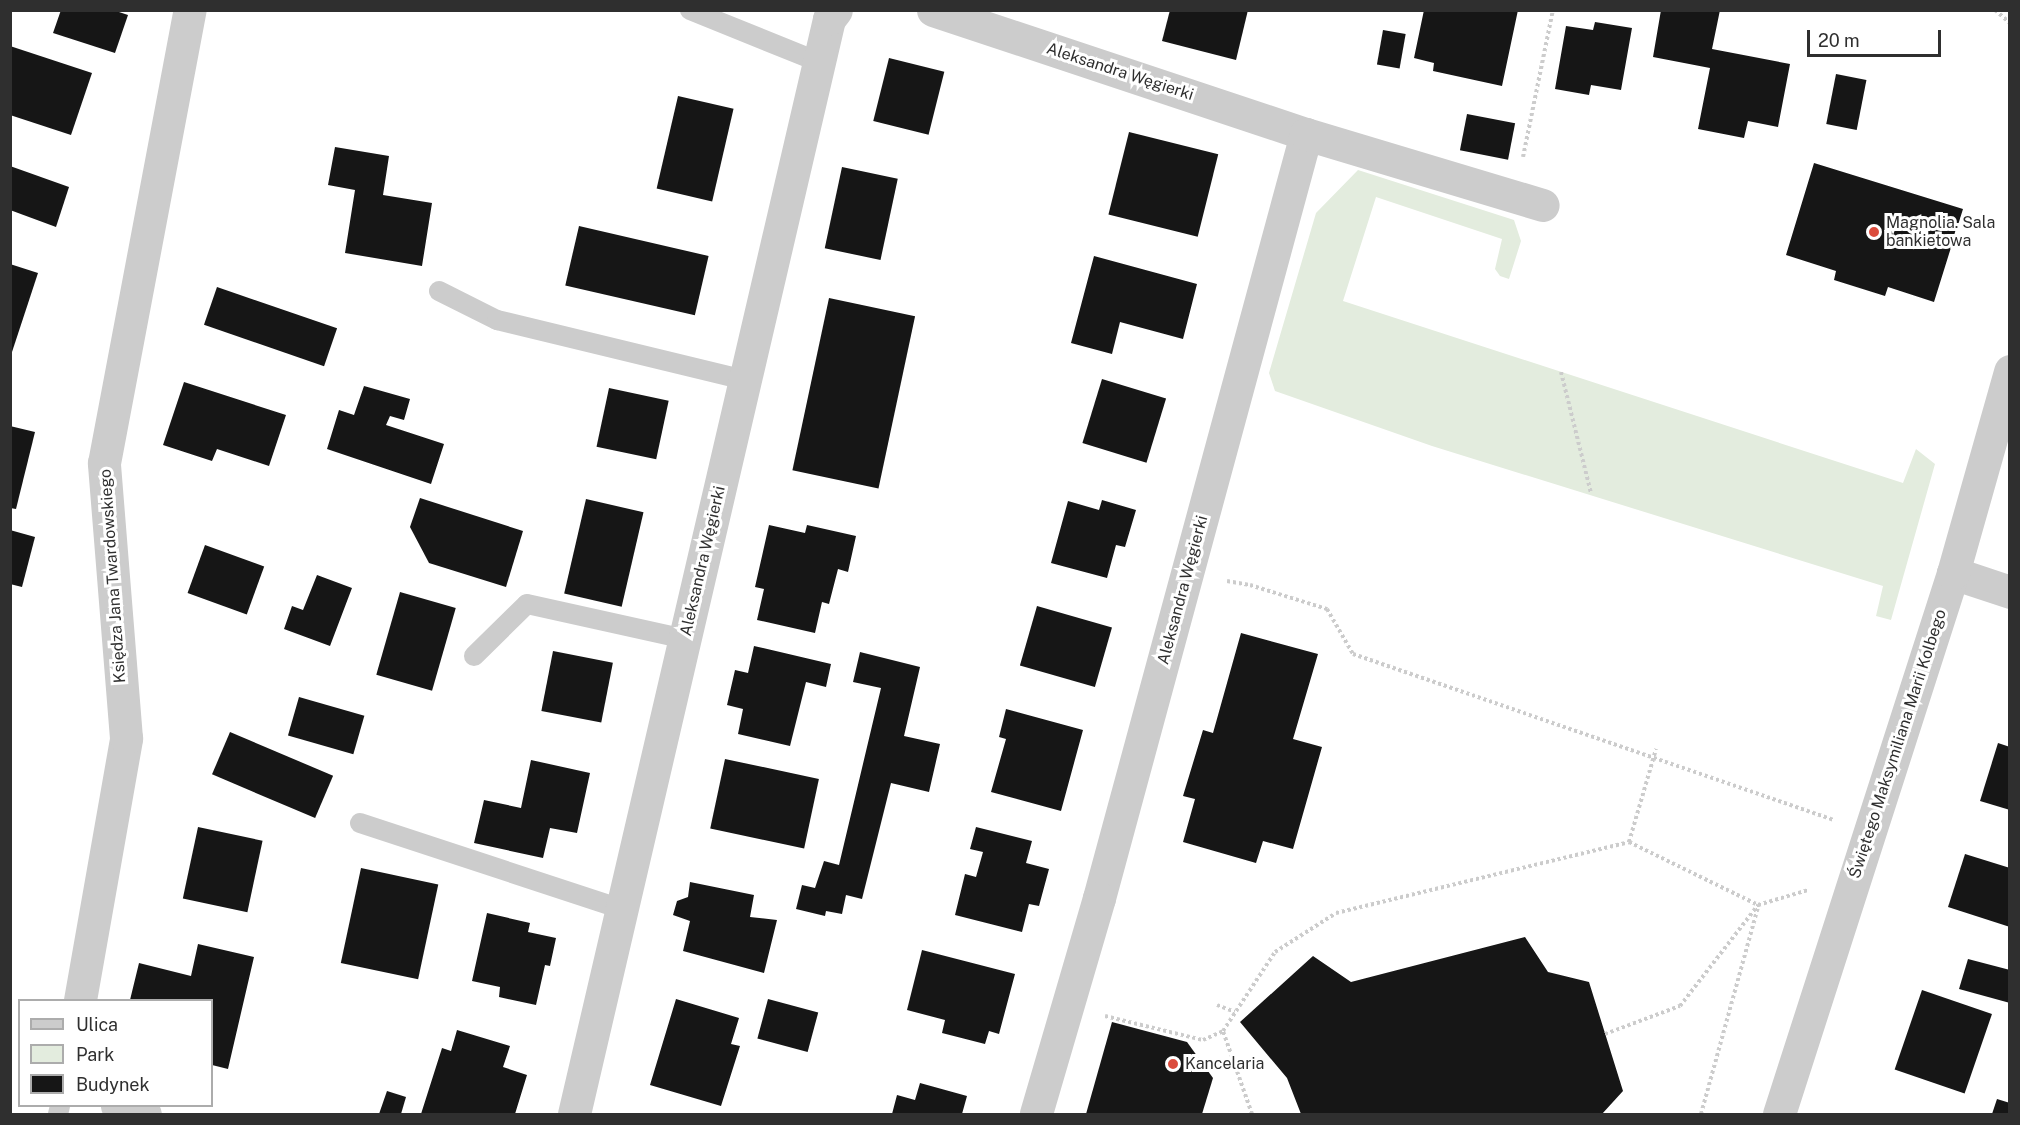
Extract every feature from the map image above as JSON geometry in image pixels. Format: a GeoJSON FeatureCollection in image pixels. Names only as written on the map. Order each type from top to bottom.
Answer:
{"type":"FeatureCollection","features":[{"type":"Feature","properties":{"kind":"street","name":"Księdza Jana Twardowskiego"},"geometry":{"type":"LineString","coordinates":[[80,999],[126,738],[104,463],[190,10]]}},
{"type":"Feature","properties":{"kind":"street","name":"Aleksandra Węgierki"},"geometry":{"type":"LineString","coordinates":[[574,1114],[829,19],[836,10]]}},
{"type":"Feature","properties":{"kind":"street","name":"Aleksandra Węgierki"},"geometry":{"type":"LineString","coordinates":[[933,10],[1306,134],[1529,201]]}},
{"type":"Feature","properties":{"kind":"street","name":"Aleksandra Węgierki"},"geometry":{"type":"LineString","coordinates":[[1036,1114],[1099,898],[1306,134]]}},
{"type":"Feature","properties":{"kind":"street","name":"Świętego Maksymiliana Marii Kolbego"},"geometry":{"type":"LineString","coordinates":[[1779,1114],[1953,573],[2010,371]]}},
{"type":"Feature","properties":{"kind":"street"},"geometry":{"type":"LineString","coordinates":[[1953,573],[2010,592]]}},
{"type":"Feature","properties":{"kind":"street"},"geometry":{"type":"LineString","coordinates":[[120,1107],[145,1114]]}},
{"type":"Feature","properties":{"kind":"lane"},"geometry":{"type":"LineString","coordinates":[[690,10],[819,62]]}},
{"type":"Feature","properties":{"kind":"lane"},"geometry":{"type":"LineString","coordinates":[[440,291],[497,320],[745,380]]}},
{"type":"Feature","properties":{"kind":"lane"},"geometry":{"type":"LineString","coordinates":[[474,656],[527,604],[685,639]]}},
{"type":"Feature","properties":{"kind":"lane"},"geometry":{"type":"LineString","coordinates":[[360,823],[622,909]]}},
{"type":"Feature","properties":{"kind":"path"},"geometry":{"type":"LineString","coordinates":[[1529,201],[1553,10]]}},
{"type":"Feature","properties":{"kind":"path"},"geometry":{"type":"LineString","coordinates":[[1995,10],[2010,23]]}},
{"type":"Feature","properties":{"kind":"path"},"geometry":{"type":"LineString","coordinates":[[1561,372],[1591,493]]}},
{"type":"Feature","properties":{"kind":"path"},"geometry":{"type":"LineString","coordinates":[[1222,580],[1250,585],[1327,609],[1353,654],[1839,822]]}},
{"type":"Feature","properties":{"kind":"path"},"geometry":{"type":"LineString","coordinates":[[1629,842],[1656,750]]}},
{"type":"Feature","properties":{"kind":"path"},"geometry":{"type":"LineString","coordinates":[[1100,1016],[1203,1040],[1223,1031],[1275,952],[1336,913],[1629,842],[1758,905]]}},
{"type":"Feature","properties":{"kind":"path"},"geometry":{"type":"LineString","coordinates":[[1605,1034],[1680,1006],[1758,905],[1818,887]]}},
{"type":"Feature","properties":{"kind":"path"},"geometry":{"type":"LineString","coordinates":[[1701,1114],[1758,905]]}},
{"type":"Feature","properties":{"kind":"path"},"geometry":{"type":"LineString","coordinates":[[1217,1005],[1235,1012]]}},
{"type":"Feature","properties":{"kind":"path"},"geometry":{"type":"LineString","coordinates":[[1223,1031],[1252,1114]]}},
{"type":"Feature","properties":{"kind":"green space"},"geometry":{"type":"Polygon","coordinates":[[[1358,170],[1514,220],[1521,241],[1509,279],[1500,276],[1495,269],[1502,239],[1376,197],[1343,301],[1903,483],[1916,449],[1935,464],[1891,620],[1876,616],[1883,586],[1432,446],[1275,391],[1269,373],[1316,213],[1358,170]]]}},
{"type":"Feature","properties":{"kind":"building"},"geometry":{"type":"Polygon","coordinates":[[[61,10],[113,10],[128,15],[115,53],[53,33],[61,10]]]}},
{"type":"Feature","properties":{"kind":"building"},"geometry":{"type":"Polygon","coordinates":[[[1170,10],[1248,10],[1236,60],[1162,41],[1170,10]]]}},
{"type":"Feature","properties":{"kind":"building"},"geometry":{"type":"Polygon","coordinates":[[[1424,10],[1518,10],[1502,86],[1433,71],[1434,63],[1414,58],[1424,10]]]}},
{"type":"Feature","properties":{"kind":"building"},"geometry":{"type":"Polygon","coordinates":[[[1661,10],[1720,10],[1712,49],[1790,64],[1778,127],[1748,121],[1744,138],[1698,129],[1710,68],[1653,57],[1661,10]]]}},
{"type":"Feature","properties":{"kind":"building"},"geometry":{"type":"Polygon","coordinates":[[[1595,22],[1632,28],[1621,90],[1591,85],[1589,95],[1555,89],[1566,26],[1593,30],[1595,22]]]}},
{"type":"Feature","properties":{"kind":"building"},"geometry":{"type":"Polygon","coordinates":[[[1383,30],[1406,34],[1400,68],[1377,64],[1383,30]]]}},
{"type":"Feature","properties":{"kind":"building"},"geometry":{"type":"Polygon","coordinates":[[[10,46],[92,73],[71,135],[10,115],[10,46]]]}},
{"type":"Feature","properties":{"kind":"building"},"geometry":{"type":"Polygon","coordinates":[[[889,58],[944,72],[929,135],[873,121],[889,58]]]}},
{"type":"Feature","properties":{"kind":"building"},"geometry":{"type":"Polygon","coordinates":[[[1836,74],[1866,80],[1857,130],[1826,124],[1836,74]]]}},
{"type":"Feature","properties":{"kind":"building"},"geometry":{"type":"Polygon","coordinates":[[[678,96],[734,109],[712,201],[657,189],[678,96]]]}},
{"type":"Feature","properties":{"kind":"building"},"geometry":{"type":"Polygon","coordinates":[[[1467,114],[1515,123],[1508,160],[1460,150],[1467,114]]]}},
{"type":"Feature","properties":{"kind":"building"},"geometry":{"type":"Polygon","coordinates":[[[1129,132],[1218,154],[1198,237],[1108,214],[1129,132]]]}},
{"type":"Feature","properties":{"kind":"building"},"geometry":{"type":"Polygon","coordinates":[[[335,147],[389,156],[383,195],[432,203],[422,266],[345,253],[355,190],[328,185],[335,147]]]}},
{"type":"Feature","properties":{"kind":"building","name":"Magnolia. Sala bankietowa"},"geometry":{"type":"Polygon","coordinates":[[[1814,163],[1963,209],[1934,302],[1888,287],[1885,296],[1834,280],[1836,271],[1786,255],[1814,163]]]}},
{"type":"Feature","properties":{"kind":"building"},"geometry":{"type":"Polygon","coordinates":[[[10,166],[69,187],[56,227],[10,210],[10,166]]]}},
{"type":"Feature","properties":{"kind":"building"},"geometry":{"type":"Polygon","coordinates":[[[842,167],[898,179],[880,260],[825,248],[842,167]]]}},
{"type":"Feature","properties":{"kind":"building"},"geometry":{"type":"Polygon","coordinates":[[[579,226],[709,256],[695,315],[565,285],[579,226]]]}},
{"type":"Feature","properties":{"kind":"building"},"geometry":{"type":"Polygon","coordinates":[[[1094,256],[1197,284],[1183,339],[1120,322],[1112,354],[1071,343],[1094,256]]]}},
{"type":"Feature","properties":{"kind":"building"},"geometry":{"type":"Polygon","coordinates":[[[10,264],[38,273],[12,352],[10,352],[10,264]]]}},
{"type":"Feature","properties":{"kind":"building"},"geometry":{"type":"Polygon","coordinates":[[[217,287],[337,328],[324,366],[204,325],[217,287]]]}},
{"type":"Feature","properties":{"kind":"building"},"geometry":{"type":"Polygon","coordinates":[[[829,298],[915,316],[878,488],[792,470],[829,298]]]}},
{"type":"Feature","properties":{"kind":"building"},"geometry":{"type":"Polygon","coordinates":[[[1102,379],[1166,399],[1146,463],[1082,443],[1102,379]]]}},
{"type":"Feature","properties":{"kind":"building"},"geometry":{"type":"Polygon","coordinates":[[[184,382],[286,415],[269,466],[217,449],[212,461],[163,445],[184,382]]]}},
{"type":"Feature","properties":{"kind":"building"},"geometry":{"type":"Polygon","coordinates":[[[364,386],[410,399],[404,420],[390,416],[386,425],[444,444],[431,484],[327,449],[339,410],[354,415],[364,386]]]}},
{"type":"Feature","properties":{"kind":"building"},"geometry":{"type":"Polygon","coordinates":[[[609,388],[669,401],[656,459],[597,447],[609,388]]]}},
{"type":"Feature","properties":{"kind":"building"},"geometry":{"type":"Polygon","coordinates":[[[10,426],[35,432],[16,509],[10,508],[10,426]]]}},
{"type":"Feature","properties":{"kind":"building"},"geometry":{"type":"Polygon","coordinates":[[[420,498],[523,531],[506,587],[429,563],[410,527],[420,498]]]}},
{"type":"Feature","properties":{"kind":"building"},"geometry":{"type":"Polygon","coordinates":[[[586,499],[643,512],[622,607],[564,594],[586,499]]]}},
{"type":"Feature","properties":{"kind":"building"},"geometry":{"type":"Polygon","coordinates":[[[1102,500],[1136,510],[1125,547],[1116,545],[1107,578],[1051,563],[1068,501],[1099,510],[1102,500]]]}},
{"type":"Feature","properties":{"kind":"building"},"geometry":{"type":"Polygon","coordinates":[[[769,525],[805,533],[807,525],[856,536],[848,572],[838,569],[829,604],[822,602],[815,633],[757,620],[764,589],[755,587],[769,525]]]}},
{"type":"Feature","properties":{"kind":"building"},"geometry":{"type":"Polygon","coordinates":[[[10,530],[35,537],[22,587],[10,584],[10,530]]]}},
{"type":"Feature","properties":{"kind":"building"},"geometry":{"type":"Polygon","coordinates":[[[205,545],[264,567],[247,614],[188,593],[205,545]]]}},
{"type":"Feature","properties":{"kind":"building"},"geometry":{"type":"Polygon","coordinates":[[[317,575],[352,588],[330,646],[284,629],[292,606],[303,610],[317,575]]]}},
{"type":"Feature","properties":{"kind":"building"},"geometry":{"type":"Polygon","coordinates":[[[400,592],[456,608],[432,691],[376,675],[400,592]]]}},
{"type":"Feature","properties":{"kind":"building"},"geometry":{"type":"Polygon","coordinates":[[[1037,606],[1112,627],[1095,687],[1020,666],[1037,606]]]}},
{"type":"Feature","properties":{"kind":"building"},"geometry":{"type":"Polygon","coordinates":[[[1241,633],[1318,654],[1293,739],[1322,747],[1293,849],[1263,841],[1256,863],[1183,842],[1195,799],[1183,796],[1203,730],[1213,733],[1241,633]]]}},
{"type":"Feature","properties":{"kind":"building"},"geometry":{"type":"Polygon","coordinates":[[[754,646],[831,664],[826,687],[806,682],[790,746],[738,734],[743,709],[727,705],[735,670],[748,673],[754,646]]]}},
{"type":"Feature","properties":{"kind":"building"},"geometry":{"type":"Polygon","coordinates":[[[553,651],[613,663],[601,723],[541,711],[553,651]]]}},
{"type":"Feature","properties":{"kind":"building"},"geometry":{"type":"Polygon","coordinates":[[[860,652],[920,667],[904,736],[940,744],[929,792],[891,783],[862,899],[846,895],[842,914],[826,911],[825,916],[796,909],[802,885],[815,888],[824,861],[839,865],[881,688],[853,682],[860,652]]]}},
{"type":"Feature","properties":{"kind":"building"},"geometry":{"type":"Polygon","coordinates":[[[299,697],[364,716],[353,754],[288,735],[299,697]]]}},
{"type":"Feature","properties":{"kind":"building"},"geometry":{"type":"Polygon","coordinates":[[[1006,709],[1083,730],[1061,811],[991,792],[1006,739],[999,737],[1006,709]]]}},
{"type":"Feature","properties":{"kind":"building"},"geometry":{"type":"Polygon","coordinates":[[[230,732],[333,776],[315,818],[212,774],[230,732]]]}},
{"type":"Feature","properties":{"kind":"building"},"geometry":{"type":"Polygon","coordinates":[[[1998,743],[2010,747],[2010,810],[1980,801],[1998,743]]]}},
{"type":"Feature","properties":{"kind":"building"},"geometry":{"type":"Polygon","coordinates":[[[725,759],[819,779],[804,848],[710,828],[725,759]]]}},
{"type":"Feature","properties":{"kind":"building"},"geometry":{"type":"Polygon","coordinates":[[[531,760],[590,773],[577,833],[550,828],[543,858],[474,843],[484,800],[521,808],[531,760]]]}},
{"type":"Feature","properties":{"kind":"building"},"geometry":{"type":"Polygon","coordinates":[[[198,827],[263,841],[247,912],[183,898],[198,827]]]}},
{"type":"Feature","properties":{"kind":"building"},"geometry":{"type":"Polygon","coordinates":[[[976,827],[1032,841],[1026,863],[1049,869],[1039,906],[1029,904],[1022,932],[955,915],[965,874],[976,877],[983,852],[970,849],[976,827]]]}},
{"type":"Feature","properties":{"kind":"building"},"geometry":{"type":"Polygon","coordinates":[[[1965,854],[2010,868],[2010,927],[1948,907],[1965,854]]]}},
{"type":"Feature","properties":{"kind":"building"},"geometry":{"type":"Polygon","coordinates":[[[361,868],[438,884],[418,979],[341,963],[361,868]]]}},
{"type":"Feature","properties":{"kind":"building"},"geometry":{"type":"Polygon","coordinates":[[[690,882],[754,895],[750,917],[777,920],[764,973],[683,951],[690,921],[673,915],[677,901],[688,897],[690,882]]]}},
{"type":"Feature","properties":{"kind":"building"},"geometry":{"type":"Polygon","coordinates":[[[487,913],[530,923],[528,932],[556,938],[550,966],[545,965],[536,1005],[499,997],[500,987],[472,981],[487,913]]]}},
{"type":"Feature","properties":{"kind":"building"},"geometry":{"type":"Polygon","coordinates":[[[1525,937],[1548,972],[1589,982],[1623,1091],[1602,1114],[1301,1114],[1287,1078],[1240,1022],[1313,956],[1351,982],[1525,937]]]}},
{"type":"Feature","properties":{"kind":"building"},"geometry":{"type":"Polygon","coordinates":[[[198,944],[254,957],[228,1069],[213,1065],[213,999],[130,999],[139,963],[191,976],[198,944]]]}},
{"type":"Feature","properties":{"kind":"building"},"geometry":{"type":"Polygon","coordinates":[[[922,950],[1015,974],[999,1034],[989,1031],[985,1044],[942,1033],[945,1020],[907,1010],[922,950]]]}},
{"type":"Feature","properties":{"kind":"building"},"geometry":{"type":"Polygon","coordinates":[[[1968,959],[2010,970],[2010,1003],[1959,989],[1968,959]]]}},
{"type":"Feature","properties":{"kind":"building"},"geometry":{"type":"Polygon","coordinates":[[[1922,990],[1992,1014],[1965,1094],[1895,1069],[1922,990]]]}},
{"type":"Feature","properties":{"kind":"building"},"geometry":{"type":"Polygon","coordinates":[[[676,999],[739,1018],[731,1044],[740,1046],[721,1106],[650,1085],[676,999]]]}},
{"type":"Feature","properties":{"kind":"building"},"geometry":{"type":"Polygon","coordinates":[[[768,999],[818,1012],[808,1052],[757,1039],[768,999]]]}},
{"type":"Feature","properties":{"kind":"building"},"geometry":{"type":"Polygon","coordinates":[[[1112,1022],[1187,1042],[1213,1078],[1202,1114],[1086,1114],[1112,1022]]]}},
{"type":"Feature","properties":{"kind":"building"},"geometry":{"type":"Polygon","coordinates":[[[457,1030],[510,1046],[503,1067],[527,1075],[515,1114],[421,1114],[442,1048],[451,1051],[457,1030]]]}},
{"type":"Feature","properties":{"kind":"building"},"geometry":{"type":"Polygon","coordinates":[[[920,1083],[967,1096],[962,1114],[892,1114],[897,1095],[915,1100],[920,1083]]]}},
{"type":"Feature","properties":{"kind":"building"},"geometry":{"type":"Polygon","coordinates":[[[387,1091],[406,1097],[401,1114],[379,1114],[387,1091]]]}},
{"type":"Feature","properties":{"kind":"building"},"geometry":{"type":"Polygon","coordinates":[[[1997,1099],[2010,1103],[2010,1114],[1992,1114],[1997,1099]]]}},
{"type":"Feature","properties":{"kind":"place","name":"Magnolia. Sala bankietowa"},"geometry":{"type":"Point","coordinates":[1874,232]}},
{"type":"Feature","properties":{"kind":"place","name":"Kancelaria"},"geometry":{"type":"Point","coordinates":[1173,1064]}}]}
